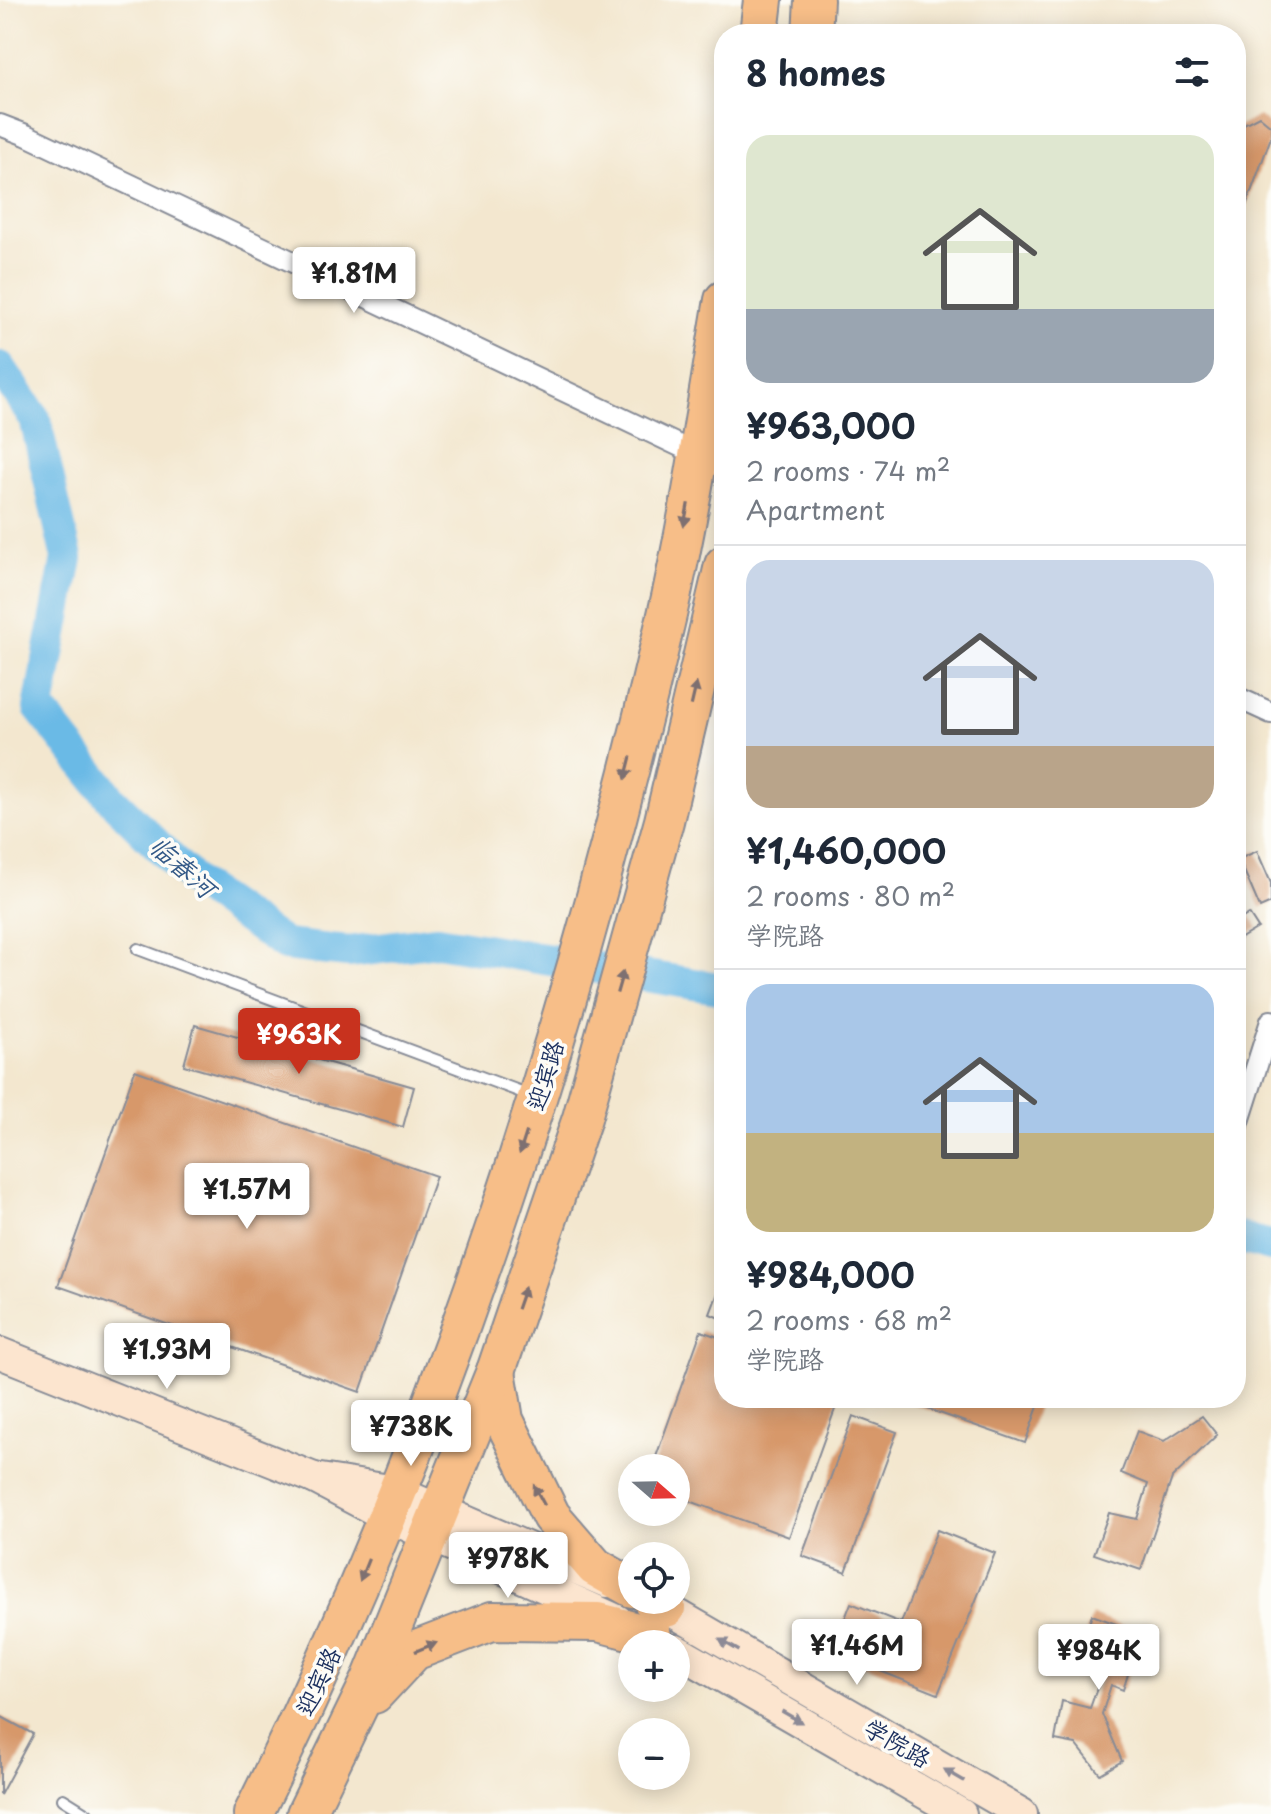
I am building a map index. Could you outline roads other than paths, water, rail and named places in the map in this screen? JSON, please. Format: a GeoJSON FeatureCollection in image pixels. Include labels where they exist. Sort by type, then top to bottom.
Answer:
{"type":"FeatureCollection","features":[{"type":"Feature","properties":{"kind":"highway"},"geometry":{"type":"LineString","coordinates":[[760,24],[763,0]]}},
{"type":"Feature","properties":{"kind":"highway","name":"迎宾路"},"geometry":{"type":"LineString","coordinates":[[253,1814],[328,1659],[427,1417],[504,1205],[597,893],[668,612],[711,460],[714,423]]}},
{"type":"Feature","properties":{"kind":"highway","name":"迎宾路"},"geometry":{"type":"LineString","coordinates":[[306,1814],[371,1680],[496,1371],[582,1118],[642,906],[714,607]]}},
{"type":"Feature","properties":{"kind":"highway"},"geometry":{"type":"LineString","coordinates":[[496,1371],[504,1420],[551,1516],[595,1567],[653,1615]]}},
{"type":"Feature","properties":{"kind":"highway"},"geometry":{"type":"LineString","coordinates":[[352,1720],[414,1651],[492,1621],[598,1622],[653,1615]]}},
{"type":"Feature","properties":{"kind":"main road","name":"学院路"},"geometry":{"type":"LineString","coordinates":[[0,1353],[314,1478],[391,1504],[653,1615],[961,1814]]}},
{"type":"Feature","properties":{"kind":"main road","name":"学院路"},"geometry":{"type":"LineString","coordinates":[[435,1522],[653,1615],[1022,1814]]}},
{"type":"Feature","properties":{"kind":"street"},"geometry":{"type":"LineString","coordinates":[[0,125],[711,460]]}},
{"type":"Feature","properties":{"kind":"street"},"geometry":{"type":"LineString","coordinates":[[1246,702],[1271,713]]}},
{"type":"Feature","properties":{"kind":"street"},"geometry":{"type":"LineString","coordinates":[[1246,1100],[1271,1021]]}},
{"type":"Feature","properties":{"kind":"lane"},"geometry":{"type":"LineString","coordinates":[[138,949],[537,1098]]}},
{"type":"Feature","properties":{"kind":"lane"},"geometry":{"type":"LineString","coordinates":[[63,1799],[87,1814]]}},
{"type":"Feature","properties":{"kind":"waterway","name":"临春河"},"geometry":{"type":"LineString","coordinates":[[0,367],[35,419],[67,558],[39,708],[113,801],[197,884],[285,945],[348,952],[437,941],[714,987]]}},
{"type":"Feature","properties":{"kind":"waterway","name":"临春河"},"geometry":{"type":"LineString","coordinates":[[1246,1240],[1271,1246]]}}]}
